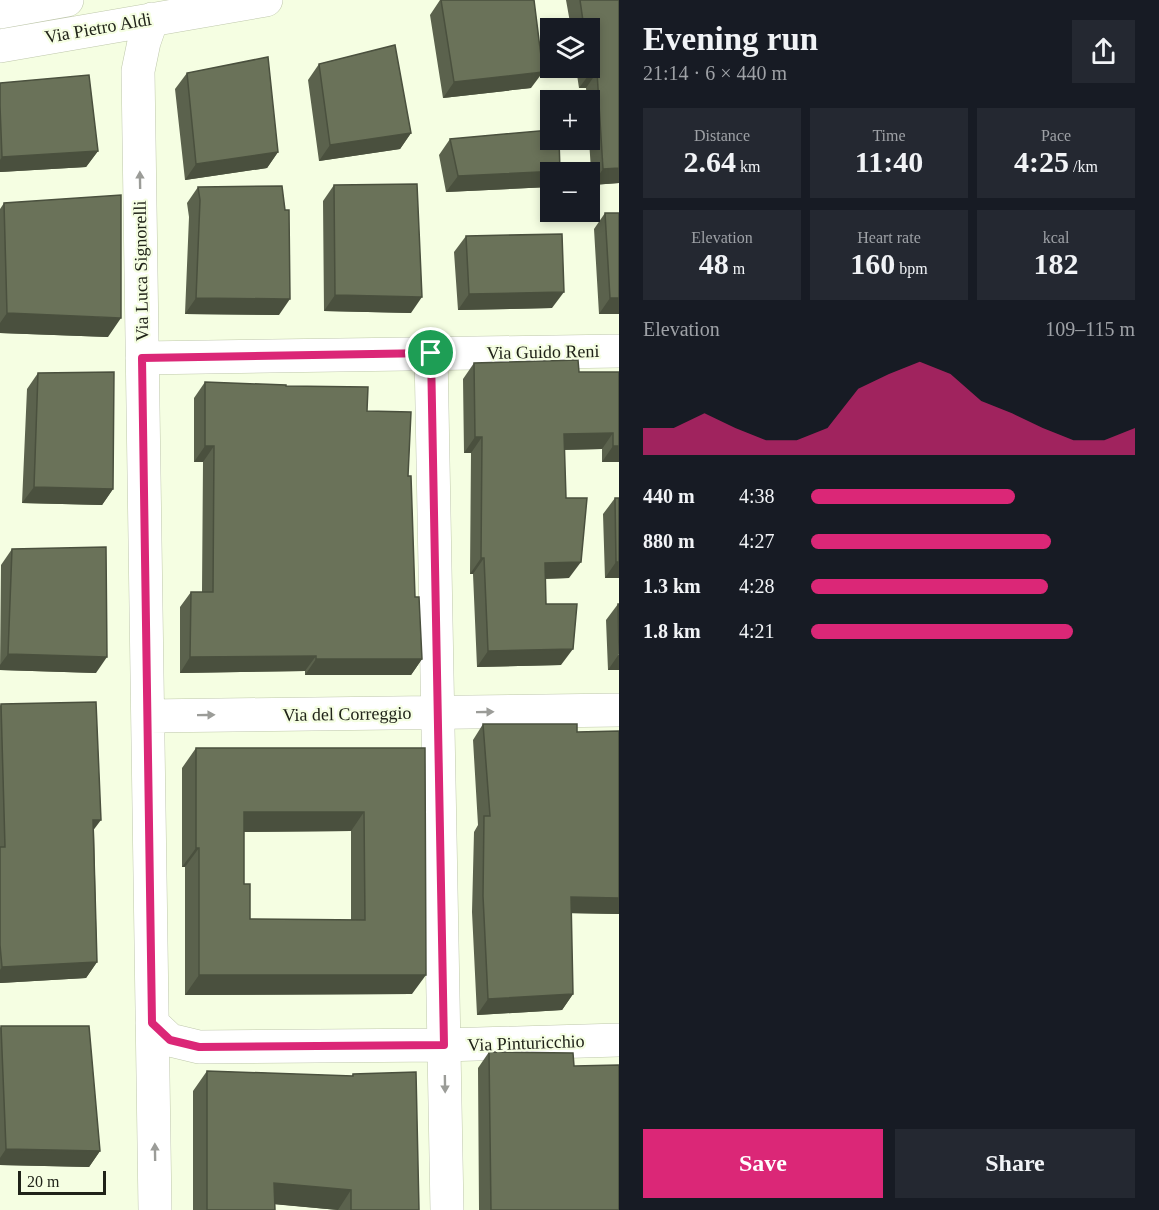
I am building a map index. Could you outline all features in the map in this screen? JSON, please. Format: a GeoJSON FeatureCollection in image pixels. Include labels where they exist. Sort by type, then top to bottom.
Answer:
{"type":"FeatureCollection","features":[{"type":"Feature","properties":{"kind":"street","name":"Via Pietro Aldi"},"geometry":{"type":"LineString","coordinates":[[0,12],[67,0]]}},
{"type":"Feature","properties":{"kind":"street","name":"Via Pietro Aldi"},"geometry":{"type":"LineString","coordinates":[[0,46],[266,0]]}},
{"type":"Feature","properties":{"kind":"street","name":"Via Luca Signorelli"},"geometry":{"type":"LineString","coordinates":[[152,19],[138,71],[155,1210]]}},
{"type":"Feature","properties":{"kind":"street","name":"Via Guido Reni"},"geometry":{"type":"LineString","coordinates":[[142,358],[619,351]]}},
{"type":"Feature","properties":{"kind":"street"},"geometry":{"type":"LineString","coordinates":[[431,353],[447,1210]]}},
{"type":"Feature","properties":{"kind":"street","name":"Via del Correggio"},"geometry":{"type":"LineString","coordinates":[[148,716],[619,710]]}},
{"type":"Feature","properties":{"kind":"street","name":"Via Pinturicchio"},"geometry":{"type":"LineString","coordinates":[[152,1023],[170,1040],[199,1047],[444,1045],[619,1040]]}},
{"type":"Feature","properties":{"kind":"building"},"geometry":{"type":"Polygon","coordinates":[[[441,0],[534,0],[540,48],[540,72],[454,82],[441,0]]]}},
{"type":"Feature","properties":{"kind":"building"},"geometry":{"type":"Polygon","coordinates":[[[580,0],[619,0],[619,168],[603,169],[600,90],[598,90],[597,78],[600,78],[600,18],[583,18],[580,0]]]}},
{"type":"Feature","properties":{"kind":"building"},"geometry":{"type":"Polygon","coordinates":[[[395,45],[411,133],[330,145],[319,64],[395,45]]]}},
{"type":"Feature","properties":{"kind":"building"},"geometry":{"type":"Polygon","coordinates":[[[268,57],[278,152],[196,164],[187,73],[268,57]]]}},
{"type":"Feature","properties":{"kind":"building"},"geometry":{"type":"Polygon","coordinates":[[[89,75],[98,151],[2,157],[0,83],[89,75]]]}},
{"type":"Feature","properties":{"kind":"building"},"geometry":{"type":"Polygon","coordinates":[[[540,131],[540,150],[559,150],[560,162],[540,162],[540,172],[458,176],[450,139],[540,131]]]}},
{"type":"Feature","properties":{"kind":"building"},"geometry":{"type":"Polygon","coordinates":[[[417,184],[422,297],[335,295],[334,185],[417,184]]]}},
{"type":"Feature","properties":{"kind":"building"},"geometry":{"type":"Polygon","coordinates":[[[282,186],[285,210],[289,210],[290,299],[196,298],[200,200],[198,187],[282,186]]]}},
{"type":"Feature","properties":{"kind":"building"},"geometry":{"type":"Polygon","coordinates":[[[121,195],[121,318],[7,313],[4,203],[121,195]]]}},
{"type":"Feature","properties":{"kind":"building"},"geometry":{"type":"Polygon","coordinates":[[[605,213],[619,213],[619,298],[610,298],[605,213]]]}},
{"type":"Feature","properties":{"kind":"building"},"geometry":{"type":"Polygon","coordinates":[[[562,234],[564,292],[469,294],[466,236],[562,234]]]}},
{"type":"Feature","properties":{"kind":"building"},"geometry":{"type":"Polygon","coordinates":[[[578,360],[579,372],[619,372],[619,446],[613,446],[613,433],[564,434],[566,498],[587,498],[581,562],[545,563],[546,604],[577,604],[573,649],[488,651],[484,558],[481,558],[482,437],[475,437],[474,363],[578,360]]]}},
{"type":"Feature","properties":{"kind":"building"},"geometry":{"type":"Polygon","coordinates":[[[114,372],[113,489],[34,487],[38,373],[114,372]]]}},
{"type":"Feature","properties":{"kind":"building"},"geometry":{"type":"Polygon","coordinates":[[[205,382],[368,387],[367,411],[411,412],[408,476],[411,476],[415,597],[419,597],[422,659],[316,659],[316,656],[190,657],[191,592],[213,592],[214,446],[205,446],[205,382]]]}},
{"type":"Feature","properties":{"kind":"building"},"geometry":{"type":"Polygon","coordinates":[[[615,498],[619,498],[619,562],[616,562],[615,498]]]}},
{"type":"Feature","properties":{"kind":"building"},"geometry":{"type":"Polygon","coordinates":[[[106,547],[107,657],[8,654],[12,549],[106,547]]]}},
{"type":"Feature","properties":{"kind":"building"},"geometry":{"type":"Polygon","coordinates":[[[618,604],[619,604],[619,654],[618,604]]]}},
{"type":"Feature","properties":{"kind":"building"},"geometry":{"type":"Polygon","coordinates":[[[96,702],[101,820],[93,820],[97,962],[2,967],[0,847],[5,847],[1,704],[96,702]]]}},
{"type":"Feature","properties":{"kind":"building"},"geometry":{"type":"Polygon","coordinates":[[[483,724],[577,724],[577,732],[619,731],[619,898],[571,897],[573,994],[488,999],[483,896],[484,816],[490,816],[483,724]]]}},
{"type":"Feature","properties":{"kind":"building"},"geometry":{"type":"Polygon","coordinates":[[[196,748],[425,748],[426,975],[199,975],[199,848],[196,848],[196,748]],[[244,812],[244,884],[250,884],[250,919],[365,920],[364,812],[244,812]]]}},
{"type":"Feature","properties":{"kind":"building"},"geometry":{"type":"Polygon","coordinates":[[[1,1026],[89,1026],[100,1151],[6,1149],[1,1026]]]}},
{"type":"Feature","properties":{"kind":"building"},"geometry":{"type":"Polygon","coordinates":[[[489,1052],[573,1053],[574,1066],[619,1065],[619,1210],[491,1210],[489,1052]]]}},
{"type":"Feature","properties":{"kind":"building"},"geometry":{"type":"Polygon","coordinates":[[[207,1071],[353,1076],[353,1074],[416,1072],[419,1210],[351,1210],[351,1190],[274,1183],[275,1210],[207,1210],[207,1071]]]}},
{"type":"Feature","properties":{"kind":"route"},"geometry":{"type":"LineString","coordinates":[[431,353],[444,1045],[199,1047],[170,1040],[152,1023],[142,358],[431,353]]}}]}
